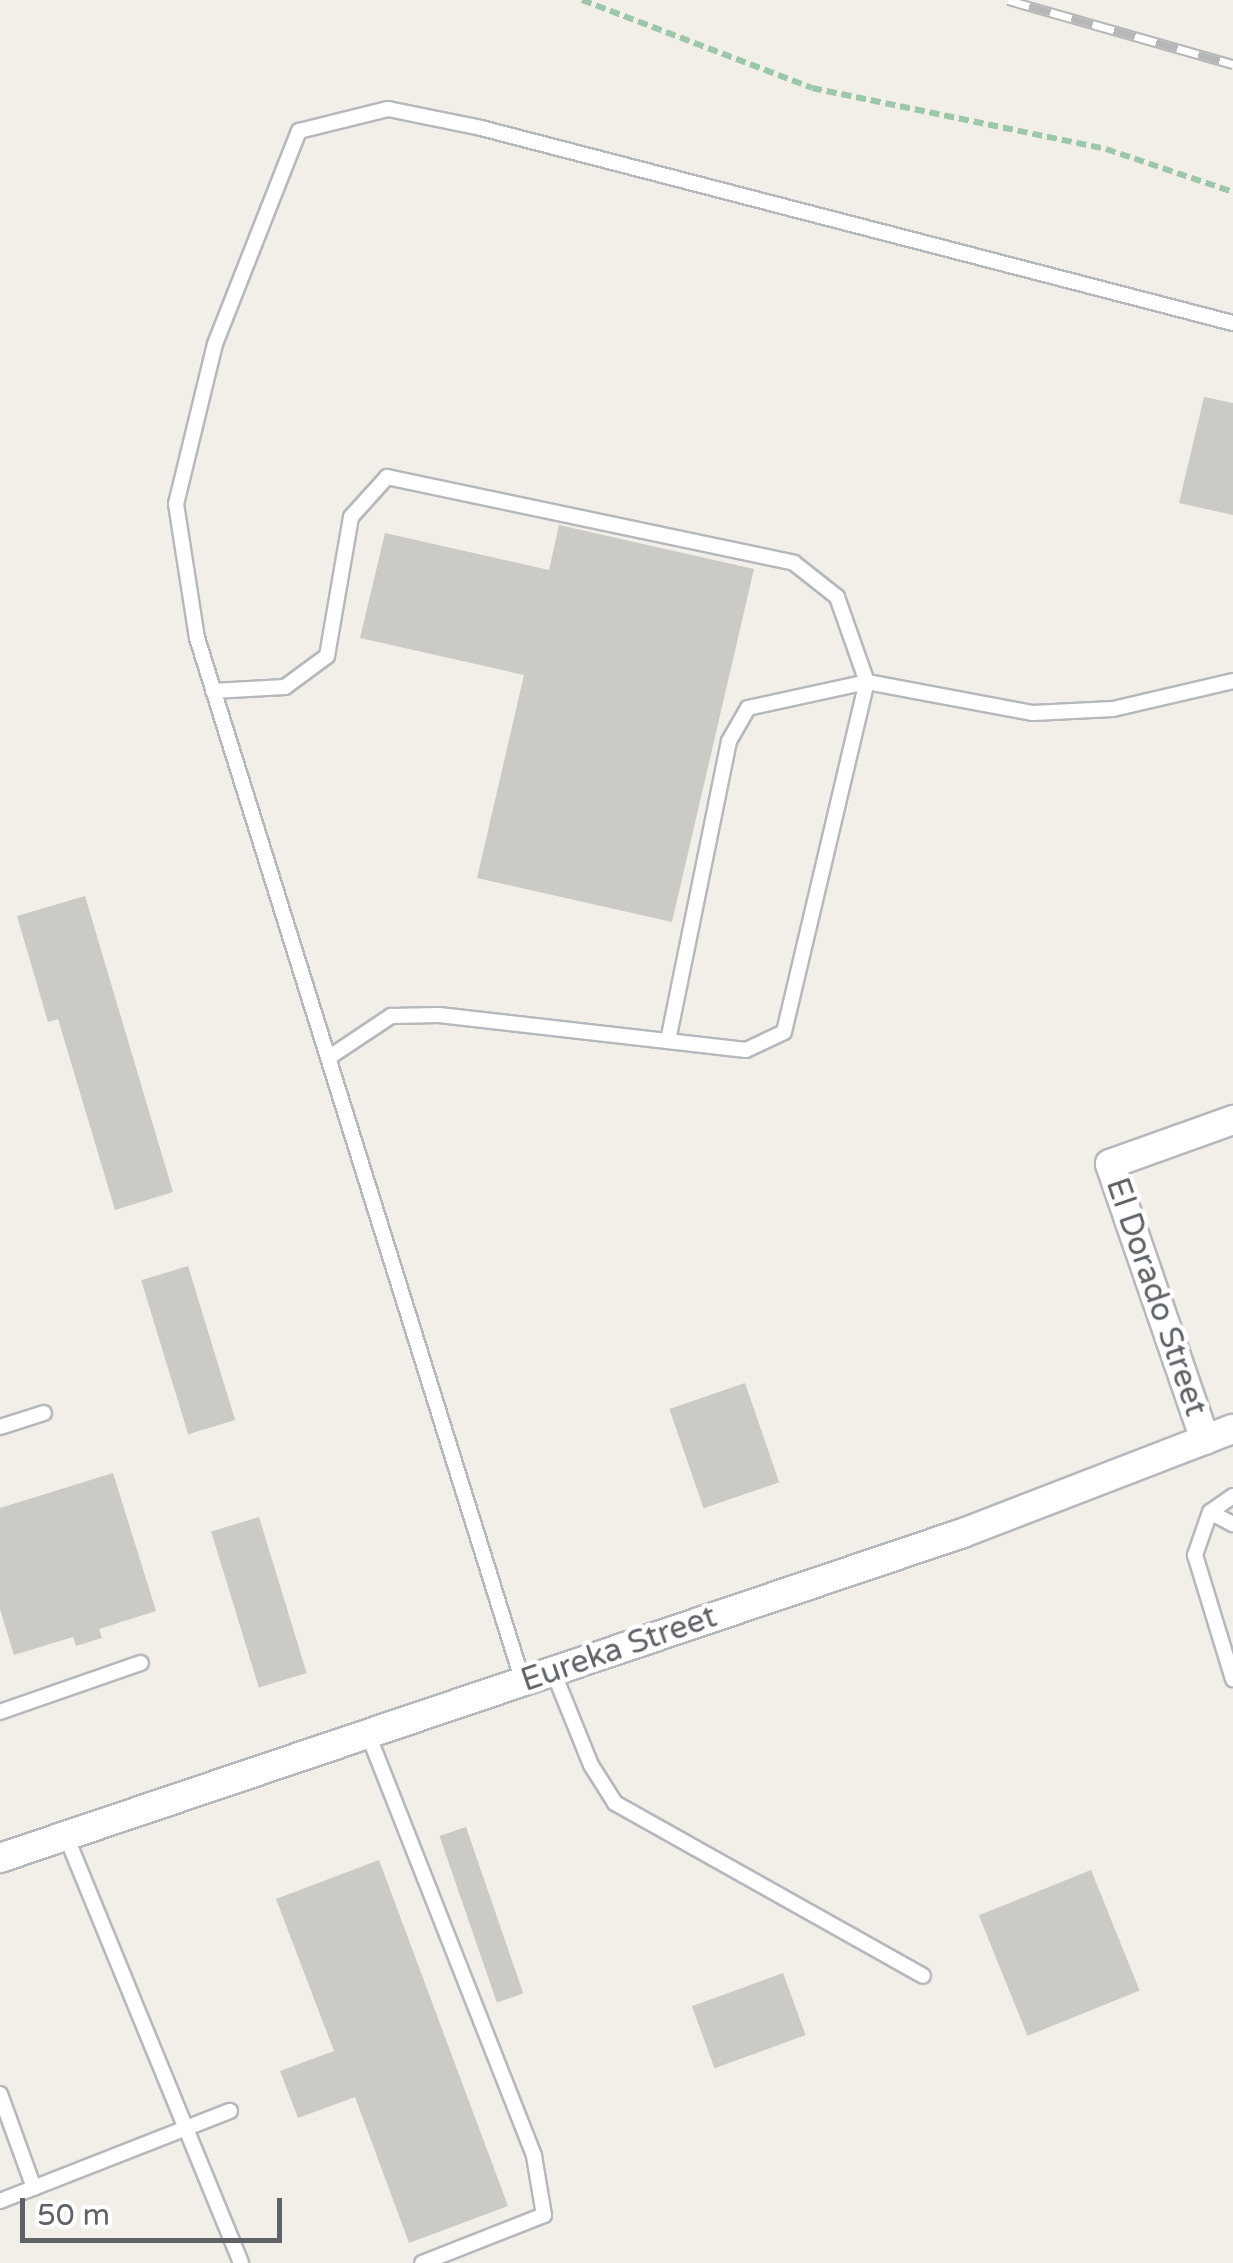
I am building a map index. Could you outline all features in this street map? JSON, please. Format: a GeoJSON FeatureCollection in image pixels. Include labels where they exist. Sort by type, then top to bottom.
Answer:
{"type":"FeatureCollection","features":[{"type":"Feature","properties":{"kind":"street","name":"El Dorado Street"},"geometry":{"type":"LineString","coordinates":[[1205,1440],[1110,1164],[1233,1120]]}},
{"type":"Feature","properties":{"kind":"street","name":"Eureka Street"},"geometry":{"type":"LineString","coordinates":[[0,1858],[963,1533],[1233,1428]]}},
{"type":"Feature","properties":{"kind":"lane"},"geometry":{"type":"LineString","coordinates":[[523,1682],[197,638],[176,504],[214,344],[298,131],[388,110],[481,128],[1233,323]]}},
{"type":"Feature","properties":{"kind":"lane"},"geometry":{"type":"LineString","coordinates":[[214,691],[284,687],[327,656],[351,518],[387,478],[794,563],[838,597],[867,682],[784,1032],[746,1050],[439,1015],[391,1016],[328,1058]]}},
{"type":"Feature","properties":{"kind":"lane"},"geometry":{"type":"LineString","coordinates":[[668,1041],[728,741],[748,708],[867,682],[1033,713],[1113,708],[1233,681]]}},
{"type":"Feature","properties":{"kind":"lane"},"geometry":{"type":"LineString","coordinates":[[0,1427],[44,1414]]}},
{"type":"Feature","properties":{"kind":"lane"},"geometry":{"type":"LineString","coordinates":[[1233,1496],[1210,1512],[1194,1555],[1233,1680]]}},
{"type":"Feature","properties":{"kind":"lane"},"geometry":{"type":"LineString","coordinates":[[1210,1512],[1233,1524]]}},
{"type":"Feature","properties":{"kind":"lane"},"geometry":{"type":"LineString","coordinates":[[0,1712],[141,1664]]}},
{"type":"Feature","properties":{"kind":"lane"},"geometry":{"type":"LineString","coordinates":[[553,1671],[591,1765],[615,1804],[923,1976]]}},
{"type":"Feature","properties":{"kind":"lane"},"geometry":{"type":"LineString","coordinates":[[368,1734],[534,2156],[544,2215],[422,2263]]}},
{"type":"Feature","properties":{"kind":"lane"},"geometry":{"type":"LineString","coordinates":[[66,1836],[241,2263]]}},
{"type":"Feature","properties":{"kind":"lane"},"geometry":{"type":"LineString","coordinates":[[0,2094],[34,2188]]}},
{"type":"Feature","properties":{"kind":"lane"},"geometry":{"type":"LineString","coordinates":[[0,2201],[230,2111]]}},
{"type":"Feature","properties":{"kind":"path"},"geometry":{"type":"LineString","coordinates":[[582,0],[812,88],[1106,148],[1233,192]]}},
{"type":"Feature","properties":{"kind":"building"},"geometry":{"type":"Polygon","coordinates":[[[1204,397],[1233,403],[1233,515],[1179,503],[1204,397]]]}},
{"type":"Feature","properties":{"kind":"building"},"geometry":{"type":"Polygon","coordinates":[[[559,525],[754,569],[672,922],[477,878],[524,675],[360,638],[385,533],[549,570],[559,525]]]}},
{"type":"Feature","properties":{"kind":"building"},"geometry":{"type":"Polygon","coordinates":[[[85,896],[173,1192],[115,1210],[58,1019],[48,1022],[17,916],[85,896]]]}},
{"type":"Feature","properties":{"kind":"building"},"geometry":{"type":"Polygon","coordinates":[[[188,1266],[235,1420],[188,1434],[141,1280],[188,1266]]]}},
{"type":"Feature","properties":{"kind":"building"},"geometry":{"type":"Polygon","coordinates":[[[745,1383],[779,1482],[704,1508],[669,1409],[745,1383]]]}},
{"type":"Feature","properties":{"kind":"building"},"geometry":{"type":"Polygon","coordinates":[[[113,1473],[156,1611],[99,1629],[102,1638],[76,1646],[73,1637],[14,1655],[0,1609],[0,1508],[113,1473]]]}},
{"type":"Feature","properties":{"kind":"building"},"geometry":{"type":"Polygon","coordinates":[[[259,1517],[307,1673],[259,1687],[211,1532],[259,1517]]]}},
{"type":"Feature","properties":{"kind":"building"},"geometry":{"type":"Polygon","coordinates":[[[466,1827],[523,1993],[497,2003],[440,1836],[466,1827]]]}},
{"type":"Feature","properties":{"kind":"building"},"geometry":{"type":"Polygon","coordinates":[[[379,1860],[508,2206],[409,2243],[355,2097],[298,2118],[280,2071],[334,2051],[276,1899],[379,1860]]]}},
{"type":"Feature","properties":{"kind":"building"},"geometry":{"type":"Polygon","coordinates":[[[1091,1870],[1140,1991],[1028,2036],[979,1915],[1091,1870]]]}},
{"type":"Feature","properties":{"kind":"building"},"geometry":{"type":"Polygon","coordinates":[[[783,1973],[806,2035],[714,2068],[692,2006],[783,1973]]]}},
{"type":"Feature","properties":{"kind":"railway"},"geometry":{"type":"LineString","coordinates":[[1008,0],[1233,64]]}}]}
